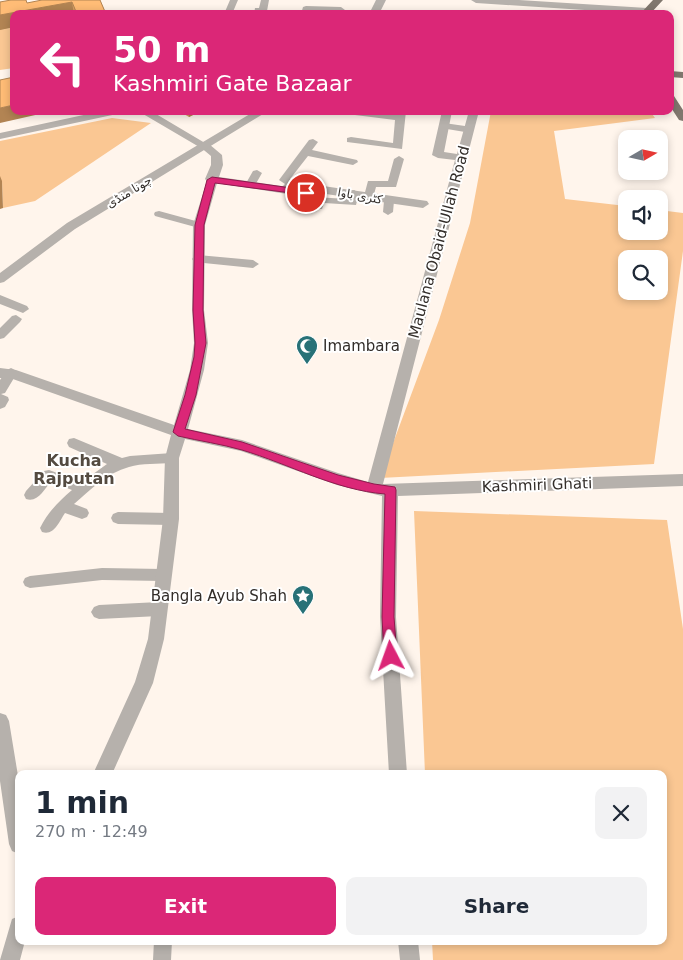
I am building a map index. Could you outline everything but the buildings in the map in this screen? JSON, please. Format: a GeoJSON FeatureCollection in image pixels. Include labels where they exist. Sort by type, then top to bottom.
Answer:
{"type":"FeatureCollection","features":[{"type":"Feature","properties":{"kind":"main road"},"geometry":{"type":"LineString","coordinates":[[648,10],[658,0]]}},
{"type":"Feature","properties":{"kind":"main road"},"geometry":{"type":"LineString","coordinates":[[674,104],[683,118]]}},
{"type":"Feature","properties":{"kind":"street"},"geometry":{"type":"LineString","coordinates":[[476,0],[620,10]]}},
{"type":"Feature","properties":{"kind":"street"},"geometry":{"type":"LineString","coordinates":[[523,10],[531,3]]}},
{"type":"Feature","properties":{"kind":"street","name":"چونا منڈی"},"geometry":{"type":"LineString","coordinates":[[0,279],[71,226],[256,115]]}},
{"type":"Feature","properties":{"kind":"street"},"geometry":{"type":"LineString","coordinates":[[446,115],[438,155],[457,157]]}},
{"type":"Feature","properties":{"kind":"street","name":"Maulana Obaid-Ullah Road"},"geometry":{"type":"LineString","coordinates":[[398,770],[382,489],[473,115]]}},
{"type":"Feature","properties":{"kind":"street"},"geometry":{"type":"LineString","coordinates":[[104,770],[144,683],[156,639],[171,519],[172,458],[197,370],[200,343],[199,225],[217,165],[216,155],[206,146]]}},
{"type":"Feature","properties":{"kind":"street","name":"کٹری باوا"},"geometry":{"type":"LineString","coordinates":[[212,180],[246,187],[306,193],[308,188],[354,193],[369,196],[388,207],[423,204]]}},
{"type":"Feature","properties":{"kind":"street","name":"Kashmiri Ghati"},"geometry":{"type":"LineString","coordinates":[[6,373],[178,432],[242,446],[337,479],[382,489],[683,480]]}},
{"type":"Feature","properties":{"kind":"street"},"geometry":{"type":"LineString","coordinates":[[0,721],[5,795],[15,830]]}},
{"type":"Feature","properties":{"kind":"street"},"geometry":{"type":"LineString","coordinates":[[10,960],[15,941]]}},
{"type":"Feature","properties":{"kind":"street"},"geometry":{"type":"LineString","coordinates":[[408,945],[410,960]]}},
{"type":"Feature","properties":{"kind":"lane"},"geometry":{"type":"LineString","coordinates":[[306,10],[341,10]]}},
{"type":"Feature","properties":{"kind":"lane"},"geometry":{"type":"LineString","coordinates":[[0,136],[98,115]]}},
{"type":"Feature","properties":{"kind":"lane"},"geometry":{"type":"LineString","coordinates":[[150,115],[206,146]]}},
{"type":"Feature","properties":{"kind":"lane"},"geometry":{"type":"LineString","coordinates":[[351,140],[398,147],[401,115]]}},
{"type":"Feature","properties":{"kind":"lane"},"geometry":{"type":"LineString","coordinates":[[444,126],[465,129]]}},
{"type":"Feature","properties":{"kind":"lane"},"geometry":{"type":"LineString","coordinates":[[284,190],[292,183],[284,180],[313,142]]}},
{"type":"Feature","properties":{"kind":"lane"},"geometry":{"type":"LineString","coordinates":[[306,152],[353,162]]}},
{"type":"Feature","properties":{"kind":"lane"},"geometry":{"type":"LineString","coordinates":[[369,196],[372,183],[392,185],[399,159]]}},
{"type":"Feature","properties":{"kind":"lane"},"geometry":{"type":"LineString","coordinates":[[246,187],[257,174]]}},
{"type":"Feature","properties":{"kind":"lane"},"geometry":{"type":"LineString","coordinates":[[318,207],[319,199],[352,202],[354,193]]}},
{"type":"Feature","properties":{"kind":"lane"},"geometry":{"type":"LineString","coordinates":[[159,214],[199,225]]}},
{"type":"Feature","properties":{"kind":"lane"},"geometry":{"type":"LineString","coordinates":[[198,259],[253,264]]}},
{"type":"Feature","properties":{"kind":"lane"},"geometry":{"type":"LineString","coordinates":[[0,299],[19,314],[0,335]]}},
{"type":"Feature","properties":{"kind":"lane"},"geometry":{"type":"LineString","coordinates":[[0,390],[6,373]]}},
{"type":"Feature","properties":{"kind":"lane"},"geometry":{"type":"LineString","coordinates":[[0,399],[4,400],[0,404]]}},
{"type":"Feature","properties":{"kind":"lane"},"geometry":{"type":"LineString","coordinates":[[74,443],[121,464]]}},
{"type":"Feature","properties":{"kind":"lane"},"geometry":{"type":"LineString","coordinates":[[47,528],[62,506],[98,476],[130,461],[172,458]]}},
{"type":"Feature","properties":{"kind":"lane"},"geometry":{"type":"LineString","coordinates":[[31,495],[49,475],[83,488]]}},
{"type":"Feature","properties":{"kind":"lane"},"geometry":{"type":"LineString","coordinates":[[62,506],[82,513]]}},
{"type":"Feature","properties":{"kind":"lane"},"geometry":{"type":"LineString","coordinates":[[118,518],[171,519]]}},
{"type":"Feature","properties":{"kind":"lane"},"geometry":{"type":"LineString","coordinates":[[30,582],[102,574],[163,575]]}},
{"type":"Feature","properties":{"kind":"lane"},"geometry":{"type":"LineString","coordinates":[[99,612],[159,609]]}},
{"type":"Feature","properties":{"kind":"shaded area"},"geometry":{"type":"Polygon","coordinates":[[[10,28],[10,69],[0,70],[0,30],[10,28]]]}},
{"type":"Feature","properties":{"kind":"shaded area"},"geometry":{"type":"Polygon","coordinates":[[[490,115],[653,115],[655,118],[554,131],[565,199],[618,205],[618,240],[668,240],[668,211],[683,213],[683,251],[654,464],[380,478],[439,320],[470,223],[490,115]]]}},
{"type":"Feature","properties":{"kind":"shaded area"},"geometry":{"type":"Polygon","coordinates":[[[112,118],[151,123],[35,201],[3,208],[2,181],[0,181],[0,141],[112,118]]]}},
{"type":"Feature","properties":{"kind":"shaded area"},"geometry":{"type":"Polygon","coordinates":[[[414,511],[667,520],[683,629],[683,960],[433,960],[432,945],[667,945],[667,770],[425,770],[414,511]]]}},
{"type":"Feature","properties":{"kind":"place","name":"Imambara"},"geometry":{"type":"Point","coordinates":[307,365]}},
{"type":"Feature","properties":{"kind":"place","name":"Bangla Ayub Shah"},"geometry":{"type":"Point","coordinates":[303,615]}},
{"type":"Feature","properties":{"kind":"district","name":"Kucha Rajputan"},"geometry":{"type":"Point","coordinates":[74,469]}},
{"type":"Feature","properties":{"kind":"route"},"geometry":{"type":"LineString","coordinates":[[306,193],[212,180],[199,225],[199,357],[190,395],[178,432],[214,438],[337,479],[374,489],[390,490],[388,617],[391,656]]}}]}
